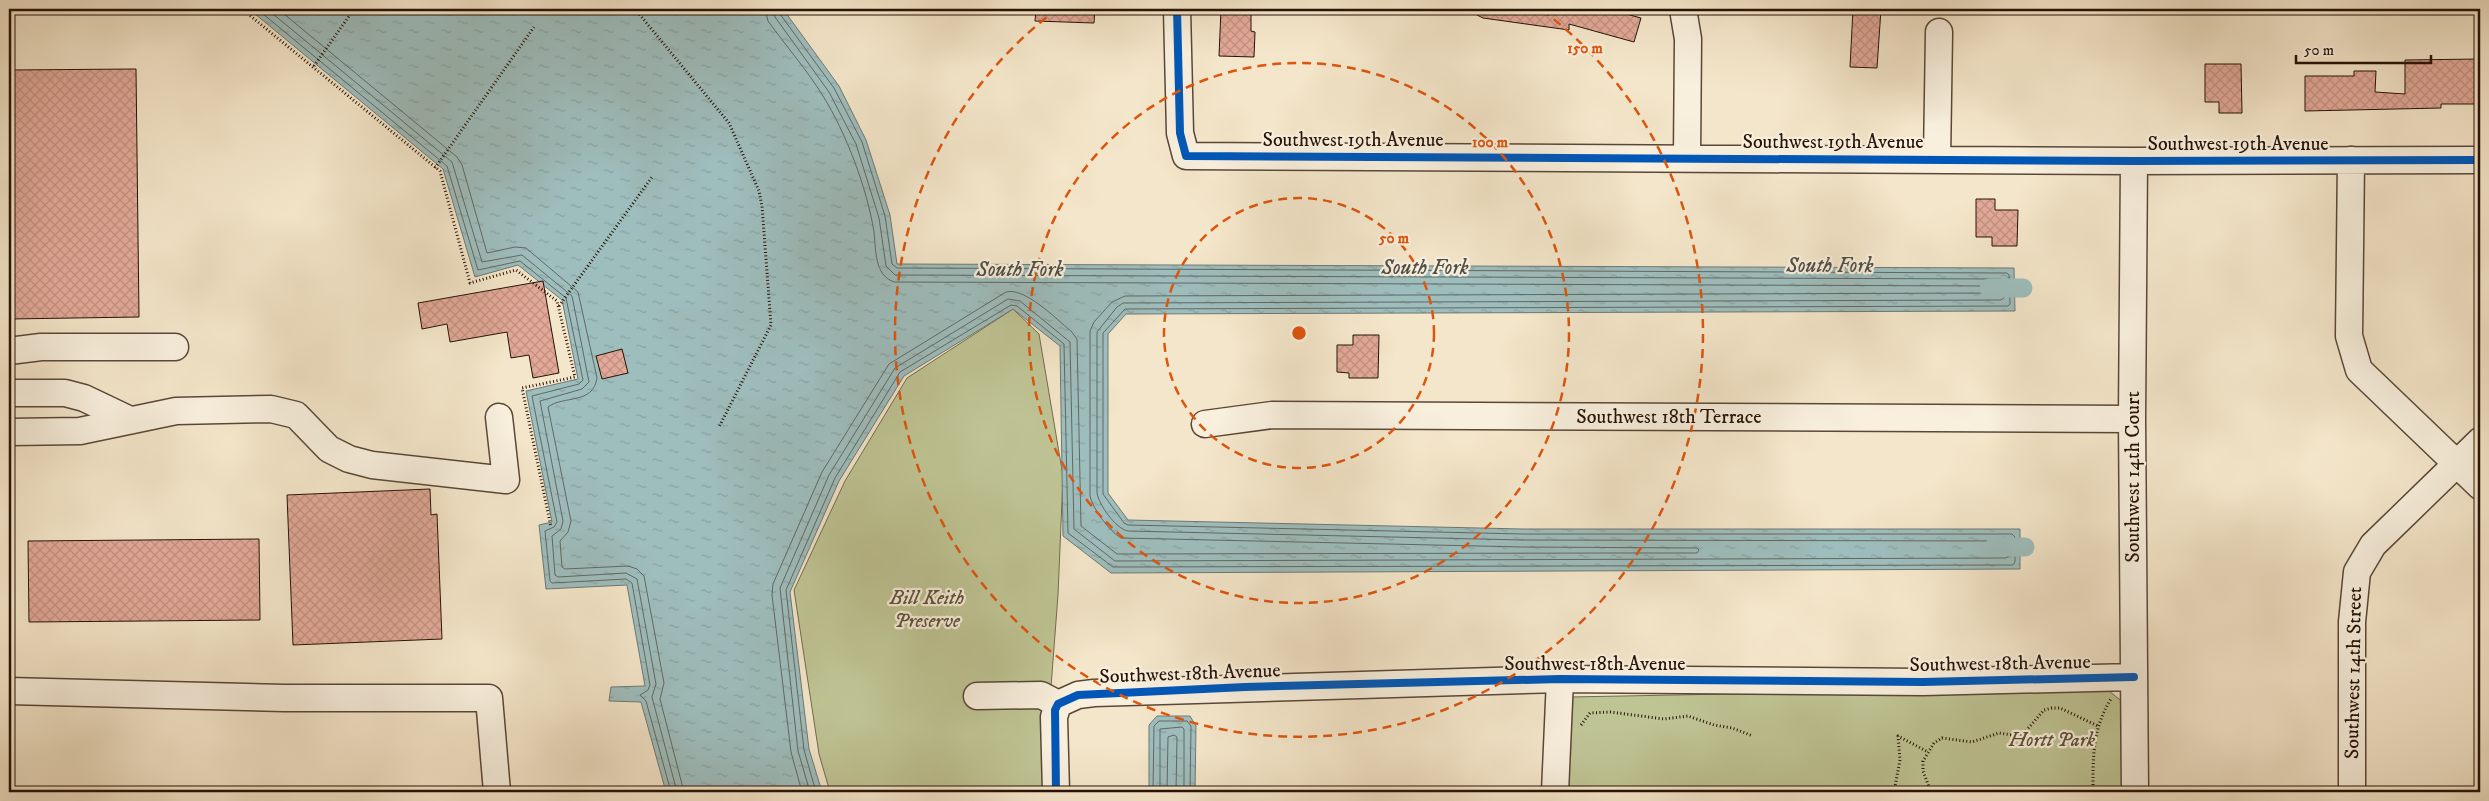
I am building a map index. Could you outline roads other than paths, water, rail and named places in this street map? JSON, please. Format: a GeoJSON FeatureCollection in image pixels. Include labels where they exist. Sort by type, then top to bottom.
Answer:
{"type":"FeatureCollection","features":[{"type":"Feature","properties":{"kind":"street","name":"Southwest 19th Avenue"},"geometry":{"type":"LineString","coordinates":[[1177,9],[1180,133],[1186,156],[1687,157],[2134,161],[2480,160]]}},
{"type":"Feature","properties":{"kind":"street"},"geometry":{"type":"LineString","coordinates":[[1683,9],[1688,39],[1687,157]]}},
{"type":"Feature","properties":{"kind":"street"},"geometry":{"type":"LineString","coordinates":[[1937,159],[1939,32]]}},
{"type":"Feature","properties":{"kind":"street"},"geometry":{"type":"LineString","coordinates":[[2351,160],[2349,336],[2360,370],[2480,486]]}},
{"type":"Feature","properties":{"kind":"street","name":"Southwest 14th Court"},"geometry":{"type":"LineString","coordinates":[[2134,161],[2132,419],[2135,792]]}},
{"type":"Feature","properties":{"kind":"street"},"geometry":{"type":"LineString","coordinates":[[9,351],[41,348],[175,347]]}},
{"type":"Feature","properties":{"kind":"street"},"geometry":{"type":"LineString","coordinates":[[9,393],[65,393],[84,398],[128,419]]}},
{"type":"Feature","properties":{"kind":"street"},"geometry":{"type":"LineString","coordinates":[[9,432],[80,431],[176,410],[271,409],[296,415],[329,449],[349,459],[372,465],[506,480],[499,417]]}},
{"type":"Feature","properties":{"kind":"street","name":"Southwest 18th Terrace"},"geometry":{"type":"LineString","coordinates":[[1206,424],[1272,415],[2132,419]]}},
{"type":"Feature","properties":{"kind":"street"},"geometry":{"type":"LineString","coordinates":[[2458,464],[2480,441]]}},
{"type":"Feature","properties":{"kind":"street","name":"Southwest 14th Street"},"geometry":{"type":"LineString","coordinates":[[2352,792],[2352,622],[2357,572],[2374,545],[2458,464]]}},
{"type":"Feature","properties":{"kind":"street","name":"Southwest 18th Avenue"},"geometry":{"type":"LineString","coordinates":[[1058,704],[1078,695],[1094,693],[1560,679],[1923,682],[2134,677]]}},
{"type":"Feature","properties":{"kind":"street"},"geometry":{"type":"LineString","coordinates":[[1554,792],[1560,679]]}},
{"type":"Feature","properties":{"kind":"street"},"geometry":{"type":"LineString","coordinates":[[9,691],[284,698],[489,698],[497,792]]}},
{"type":"Feature","properties":{"kind":"street"},"geometry":{"type":"LineString","coordinates":[[977,696],[1041,695],[1058,704],[1054,717],[1056,792]]}},
{"type":"Feature","properties":{"kind":"water"},"geometry":{"type":"Polygon","coordinates":[[[249,9],[783,9],[839,86],[866,140],[890,215],[897,264],[2014,268],[2015,311],[1126,314],[1108,334],[1108,493],[1128,520],[1523,529],[2020,529],[2020,569],[1111,573],[1063,536],[1060,346],[1013,309],[904,376],[839,481],[790,592],[809,749],[822,792],[666,792],[641,702],[609,701],[611,687],[645,686],[627,585],[546,589],[539,525],[552,522],[526,391],[578,379],[562,300],[518,265],[475,277],[443,169],[249,9]]]}},
{"type":"Feature","properties":{"kind":"water"},"geometry":{"type":"Polygon","coordinates":[[[1157,716],[1190,716],[1196,726],[1195,792],[1149,792],[1149,725],[1157,716]]]}},
{"type":"Feature","properties":{"kind":"waterway","name":"South Fork"},"geometry":{"type":"LineString","coordinates":[[1989,288],[2023,288]]}},
{"type":"Feature","properties":{"kind":"waterway"},"geometry":{"type":"LineString","coordinates":[[1994,547],[2025,547]]}},
{"type":"Feature","properties":{"kind":"park label","name":"Bill Keith Preserve"},"geometry":{"type":"Point","coordinates":[927,610]}},
{"type":"Feature","properties":{"kind":"park label","name":"Hortt Park"},"geometry":{"type":"Point","coordinates":[2052,740]}}]}
